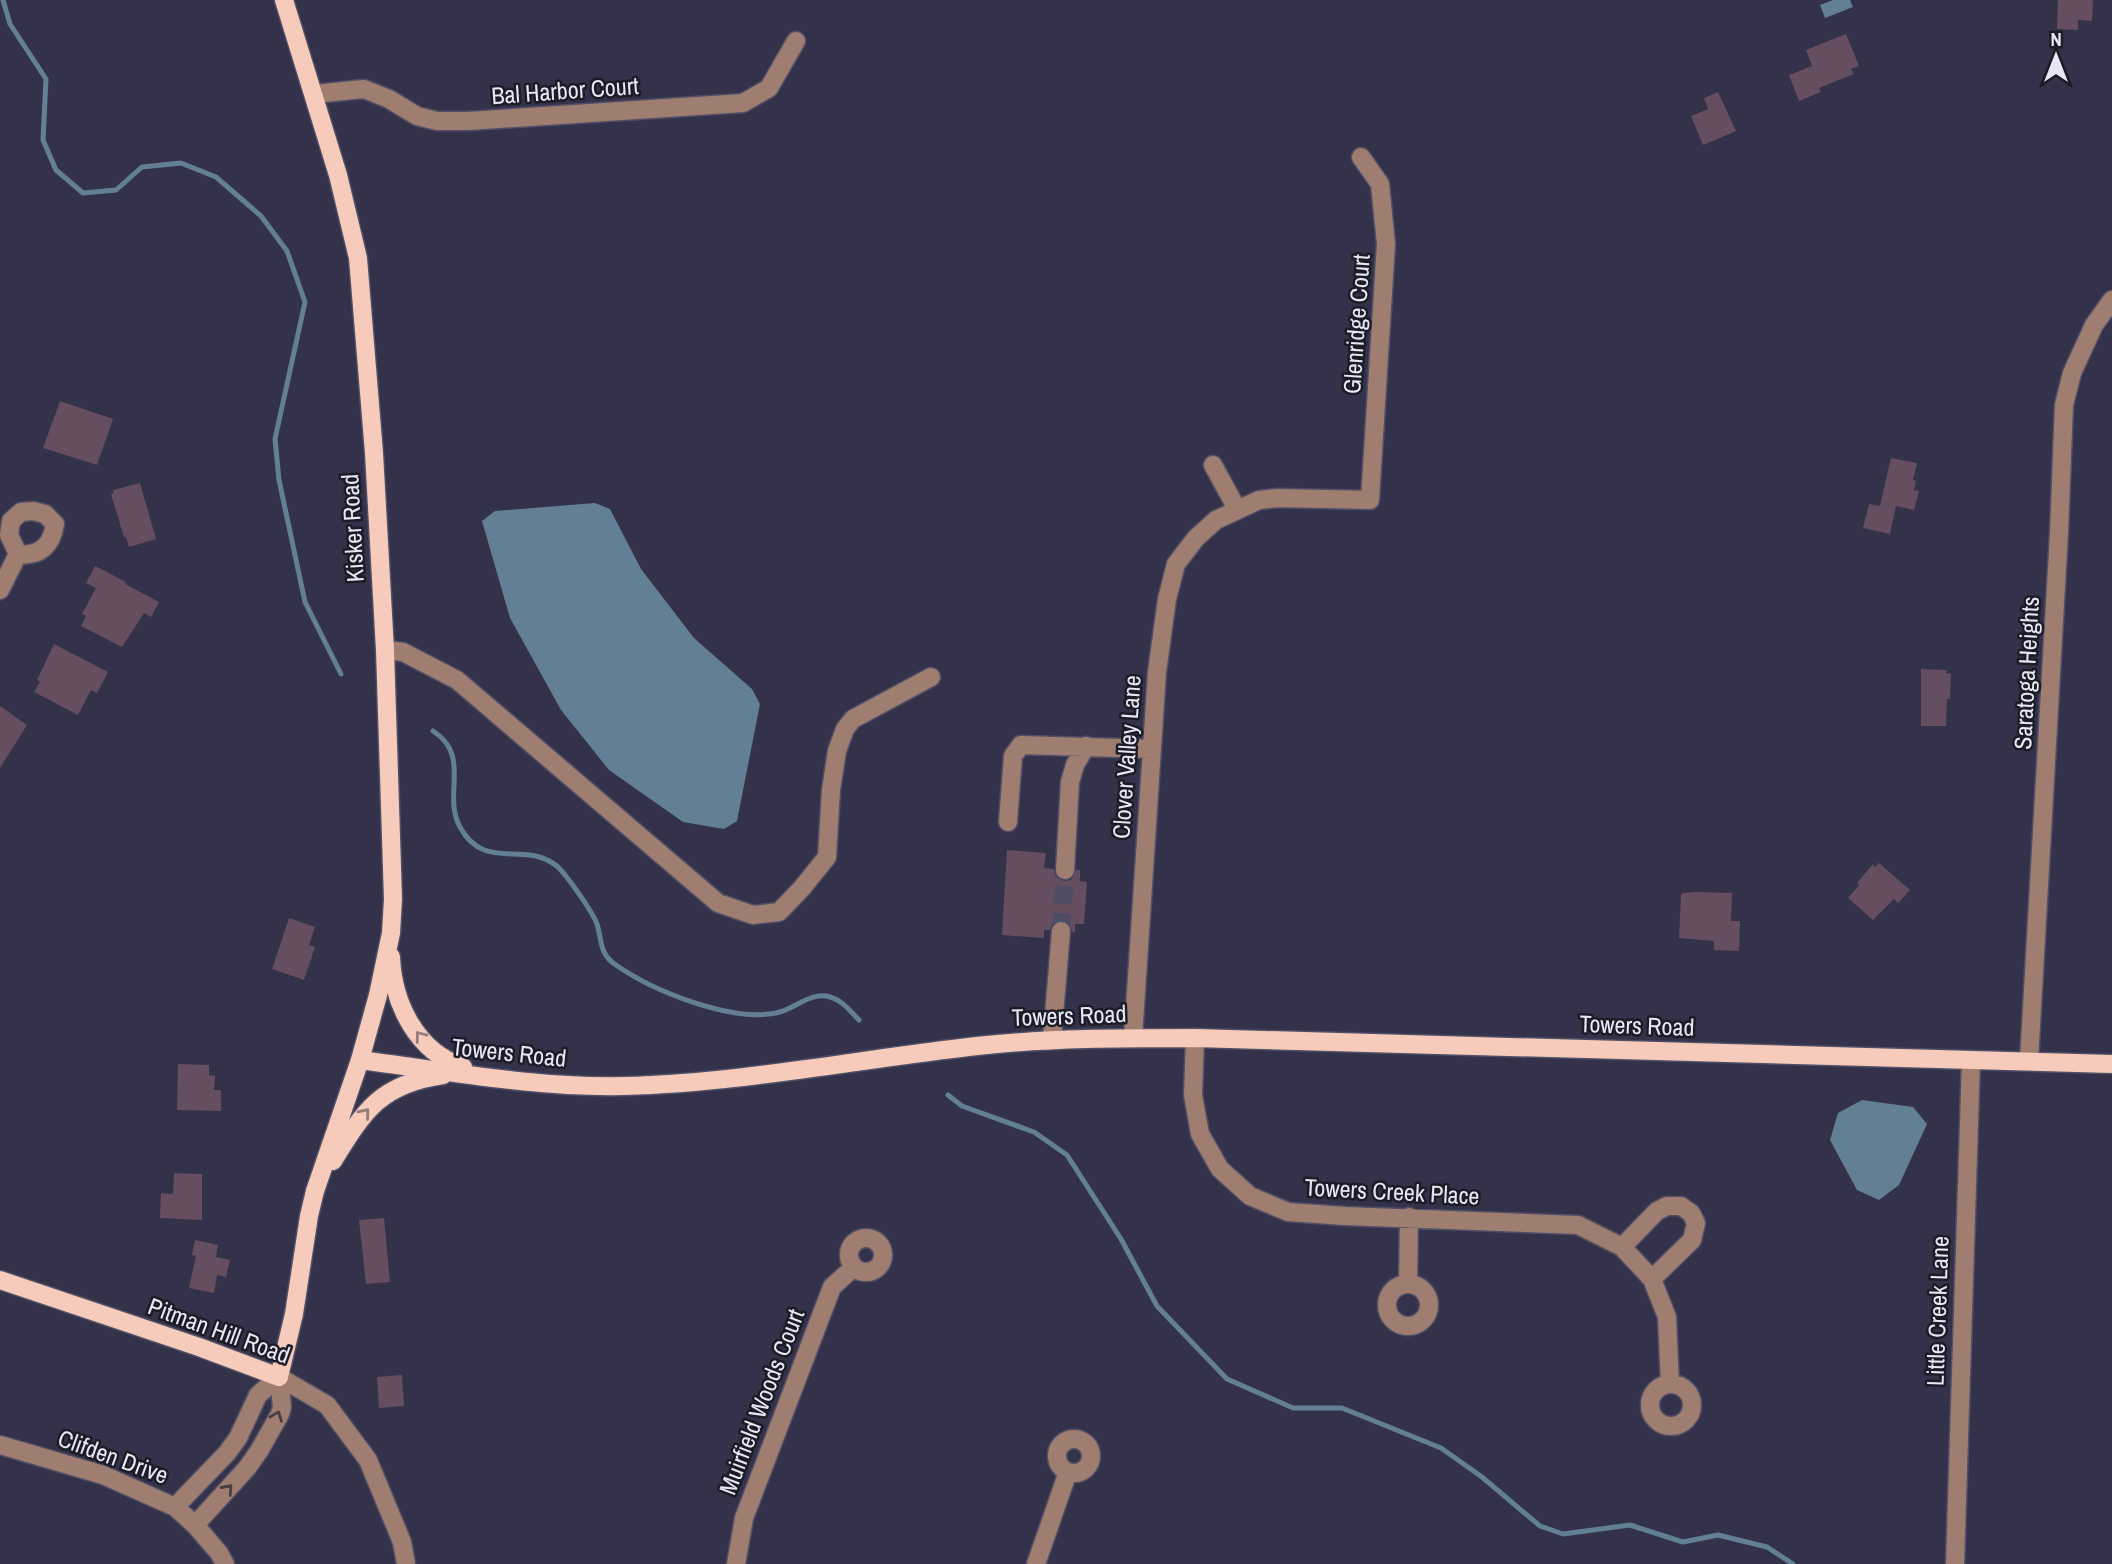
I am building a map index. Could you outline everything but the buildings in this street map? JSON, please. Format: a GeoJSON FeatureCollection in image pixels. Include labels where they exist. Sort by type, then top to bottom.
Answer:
{"type":"FeatureCollection","features":[{"type":"Feature","properties":{"kind":"main road","name":"Kisker Road"},"geometry":{"type":"LineString","coordinates":[[284,0],[338,175],[358,258],[374,453],[386,650],[393,899],[391,933],[360,1060]]}},
{"type":"Feature","properties":{"kind":"main road"},"geometry":{"type":"LineString","coordinates":[[391,933],[395,987],[408,1019],[422,1041],[444,1059],[500,1078]]}},
{"type":"Feature","properties":{"kind":"main road","name":"Towers Road"},"geometry":{"type":"LineString","coordinates":[[360,1060],[546,1084],[623,1086],[702,1081],[1052,1039],[1195,1038],[2112,1064]]}},
{"type":"Feature","properties":{"kind":"main road"},"geometry":{"type":"LineString","coordinates":[[279,1377],[294,1314],[315,1191],[360,1060]]}},
{"type":"Feature","properties":{"kind":"main road"},"geometry":{"type":"LineString","coordinates":[[315,1191],[360,1118],[385,1094],[431,1077],[460,1072]]}},
{"type":"Feature","properties":{"kind":"main road","name":"Pitman Hill Road"},"geometry":{"type":"LineString","coordinates":[[0,1279],[279,1377]]}},
{"type":"Feature","properties":{"kind":"street","name":"Bal Harbor Court"},"geometry":{"type":"LineString","coordinates":[[314,93],[364,89],[389,99],[417,116],[437,121],[743,103],[769,88],[796,41]]}},
{"type":"Feature","properties":{"kind":"street","name":"Glenridge Court"},"geometry":{"type":"LineString","coordinates":[[1361,157],[1380,184],[1386,244],[1370,500]]}},
{"type":"Feature","properties":{"kind":"street","name":"Saratoga Heights"},"geometry":{"type":"LineString","coordinates":[[2029,1061],[2059,547],[2064,405],[2072,373],[2095,325],[2112,300]]}},
{"type":"Feature","properties":{"kind":"street"},"geometry":{"type":"LineString","coordinates":[[1213,465],[1237,509]]}},
{"type":"Feature","properties":{"kind":"street","name":"Clover Valley Lane"},"geometry":{"type":"LineString","coordinates":[[1133,1038],[1157,672],[1167,598],[1176,564],[1196,538],[1216,520],[1259,500],[1370,500]]}},
{"type":"Feature","properties":{"kind":"street"},"geometry":{"type":"LineString","coordinates":[[0,590],[18,554]]}},
{"type":"Feature","properties":{"kind":"street"},"geometry":{"type":"LineString","coordinates":[[386,650],[403,652],[457,680],[718,904],[753,915],[779,912],[827,857],[831,790],[837,751],[845,729],[853,719],[931,677]]}},
{"type":"Feature","properties":{"kind":"street"},"geometry":{"type":"LineString","coordinates":[[1008,821],[1013,756],[1021,745],[1152,749]]}},
{"type":"Feature","properties":{"kind":"street"},"geometry":{"type":"LineString","coordinates":[[1065,870],[1070,782],[1075,765],[1086,746]]}},
{"type":"Feature","properties":{"kind":"street"},"geometry":{"type":"LineString","coordinates":[[1052,1039],[1061,931]]}},
{"type":"Feature","properties":{"kind":"street","name":"Towers Creek Place"},"geometry":{"type":"LineString","coordinates":[[1195,1038],[1193,1096],[1200,1134],[1220,1169],[1250,1196],[1288,1212],[1578,1224],[1622,1247],[1652,1279],[1667,1317],[1670,1384]]}},
{"type":"Feature","properties":{"kind":"street","name":"Little Creek Lane"},"geometry":{"type":"LineString","coordinates":[[1955,1564],[1971,1060]]}},
{"type":"Feature","properties":{"kind":"street"},"geometry":{"type":"LineString","coordinates":[[1622,1247],[1657,1211],[1667,1206],[1681,1206],[1691,1213],[1696,1223],[1692,1240],[1652,1279]]}},
{"type":"Feature","properties":{"kind":"street"},"geometry":{"type":"LineString","coordinates":[[1408,1284],[1409,1217]]}},
{"type":"Feature","properties":{"kind":"street","name":"Muirfield Woods Court"},"geometry":{"type":"LineString","coordinates":[[736,1564],[744,1518],[832,1287],[854,1267]]}},
{"type":"Feature","properties":{"kind":"street"},"geometry":{"type":"LineString","coordinates":[[175,1507],[228,1453],[258,1395],[279,1377]]}},
{"type":"Feature","properties":{"kind":"street"},"geometry":{"type":"LineString","coordinates":[[195,1525],[260,1451],[282,1407],[279,1377]]}},
{"type":"Feature","properties":{"kind":"street","name":"Pitman Hill Road"},"geometry":{"type":"LineString","coordinates":[[279,1377],[327,1405],[368,1460],[402,1542],[406,1564]]}},
{"type":"Feature","properties":{"kind":"street"},"geometry":{"type":"LineString","coordinates":[[238,1438],[260,1451]]}},
{"type":"Feature","properties":{"kind":"street","name":"Clifden Drive"},"geometry":{"type":"LineString","coordinates":[[0,1445],[103,1475],[175,1507],[195,1525],[225,1564]]}},
{"type":"Feature","properties":{"kind":"street"},"geometry":{"type":"LineString","coordinates":[[1036,1564],[1068,1472]]}},
{"type":"Feature","properties":{"kind":"water"},"geometry":{"type":"Polygon","coordinates":[[[1833,0],[1850,0],[1853,7],[1825,18],[1820,5],[1833,0]]]}},
{"type":"Feature","properties":{"kind":"water"},"geometry":{"type":"Polygon","coordinates":[[[595,503],[610,509],[641,569],[694,638],[752,689],[760,704],[737,821],[724,829],[683,822],[609,770],[561,710],[510,618],[482,521],[495,511],[595,503]]]}},
{"type":"Feature","properties":{"kind":"water"},"geometry":{"type":"Polygon","coordinates":[[[1862,1100],[1913,1107],[1927,1124],[1899,1185],[1879,1200],[1857,1190],[1830,1140],[1838,1113],[1862,1100]]]}},
{"type":"Feature","properties":{"kind":"waterway"},"geometry":{"type":"LineString","coordinates":[[3,0],[10,24],[46,79],[43,140],[56,170],[83,193],[116,190],[142,167],[181,163],[216,177],[261,216],[287,251],[305,302],[275,439],[279,480],[305,602],[341,674]]}},
{"type":"Feature","properties":{"kind":"waterway"},"geometry":{"type":"LineString","coordinates":[[433,731],[445,741],[451,752],[454,764],[455,814],[470,841],[481,849],[532,855],[558,867],[590,911],[597,924],[604,951],[616,965],[650,985],[715,1009],[757,1015],[776,1013],[823,996],[838,1001],[859,1020]]}},
{"type":"Feature","properties":{"kind":"waterway"},"geometry":{"type":"LineString","coordinates":[[948,1095],[962,1106],[1034,1132],[1067,1155],[1121,1239],[1157,1306],[1227,1379],[1293,1408],[1342,1408],[1441,1448],[1482,1477],[1540,1526],[1563,1534],[1630,1525],[1683,1542],[1718,1535],[1767,1547],[1793,1564]]}},
{"type":"Feature","properties":{"kind":"tunnel"},"geometry":{"type":"LineString","coordinates":[[1061,931],[1065,870]]}}]}
